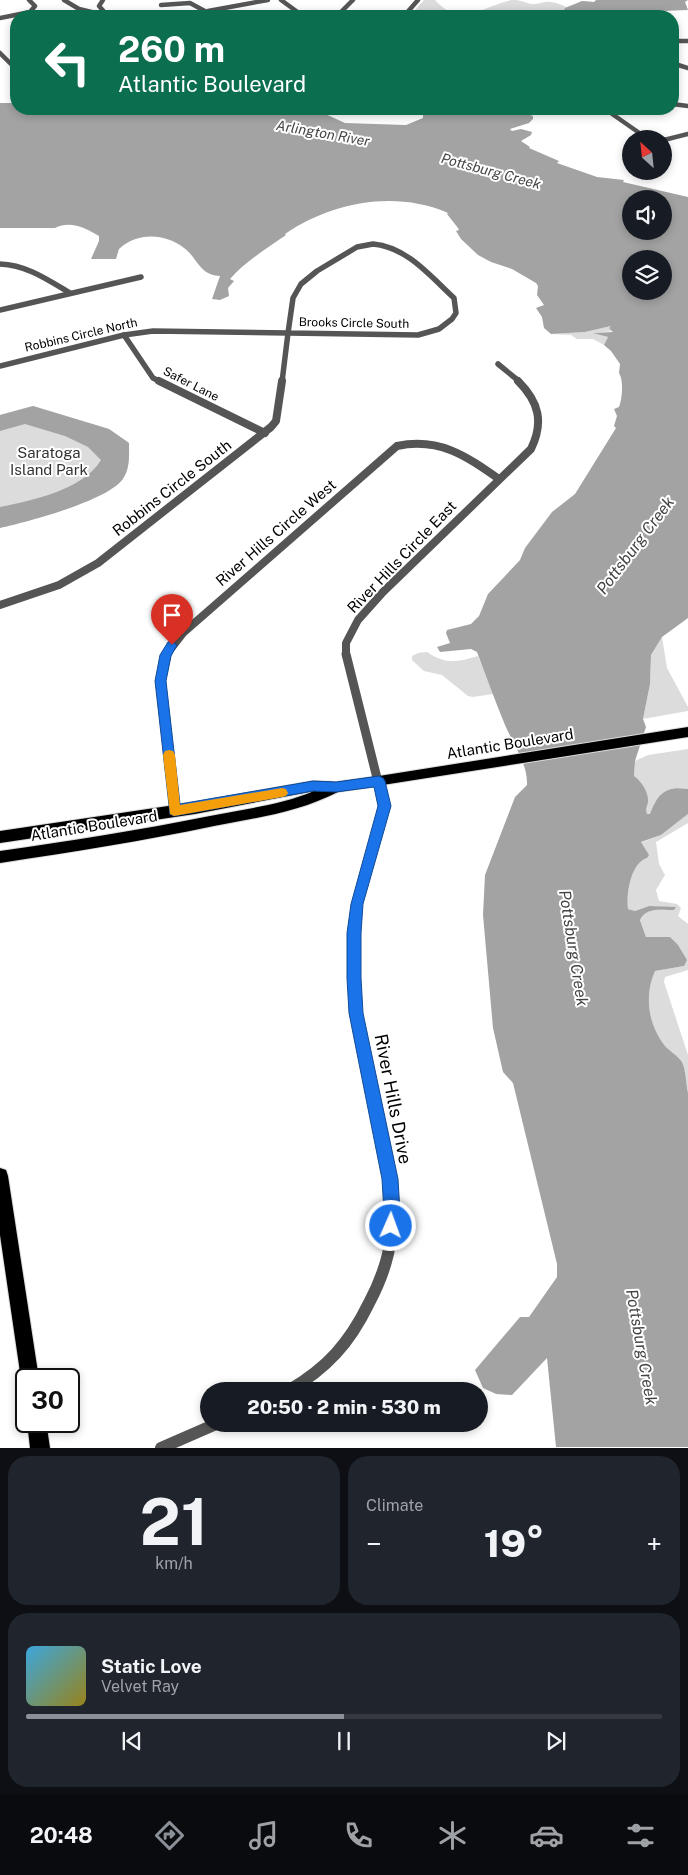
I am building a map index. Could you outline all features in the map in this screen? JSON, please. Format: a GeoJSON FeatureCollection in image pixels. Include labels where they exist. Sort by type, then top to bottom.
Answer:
{"type":"FeatureCollection","features":[{"type":"Feature","properties":{"kind":"main road","name":"Atlantic Boulevard"},"geometry":{"type":"LineString","coordinates":[[0,837],[313,786],[336,787],[379,781],[688,732]]}},
{"type":"Feature","properties":{"kind":"main road","name":"Atlantic Boulevard"},"geometry":{"type":"LineString","coordinates":[[1,857],[152,834],[253,813],[318,797],[336,787]]}},
{"type":"Feature","properties":{"kind":"main road"},"geometry":{"type":"LineString","coordinates":[[0,1176],[28,1368]]}},
{"type":"Feature","properties":{"kind":"main road"},"geometry":{"type":"LineString","coordinates":[[38,1433],[40,1448]]}},
{"type":"Feature","properties":{"kind":"street"},"geometry":{"type":"LineString","coordinates":[[29,0],[35,6],[32,10]]}},
{"type":"Feature","properties":{"kind":"street"},"geometry":{"type":"LineString","coordinates":[[64,0],[83,10]]}},
{"type":"Feature","properties":{"kind":"street"},"geometry":{"type":"LineString","coordinates":[[79,9],[90,9],[99,6],[103,0]]}},
{"type":"Feature","properties":{"kind":"street"},"geometry":{"type":"LineString","coordinates":[[213,10],[268,0]]}},
{"type":"Feature","properties":{"kind":"street"},"geometry":{"type":"LineString","coordinates":[[281,0],[295,10]]}},
{"type":"Feature","properties":{"kind":"street"},"geometry":{"type":"LineString","coordinates":[[343,10],[352,0]]}},
{"type":"Feature","properties":{"kind":"street"},"geometry":{"type":"LineString","coordinates":[[409,10],[418,0]]}},
{"type":"Feature","properties":{"kind":"street"},"geometry":{"type":"LineString","coordinates":[[161,5],[190,1],[198,3],[207,10]]}},
{"type":"Feature","properties":{"kind":"street"},"geometry":{"type":"LineString","coordinates":[[99,6],[103,10]]}},
{"type":"Feature","properties":{"kind":"street"},"geometry":{"type":"LineString","coordinates":[[0,53],[10,62]]}},
{"type":"Feature","properties":{"kind":"street"},"geometry":{"type":"LineString","coordinates":[[614,115],[635,130]]}},
{"type":"Feature","properties":{"kind":"street"},"geometry":{"type":"LineString","coordinates":[[672,138],[688,134]]}},
{"type":"Feature","properties":{"kind":"street","name":"Robbins Circle South"},"geometry":{"type":"LineString","coordinates":[[0,605],[59,585],[98,563],[264,433],[276,421],[293,298],[301,284],[317,271],[350,250],[364,245],[379,244],[398,249],[454,298],[456,312],[447,324]]}},
{"type":"Feature","properties":{"kind":"street"},"geometry":{"type":"LineString","coordinates":[[0,264],[14,264],[26,268],[70,293]]}},
{"type":"Feature","properties":{"kind":"street"},"geometry":{"type":"LineString","coordinates":[[0,310],[141,277]]}},
{"type":"Feature","properties":{"kind":"street","name":"Brooks Circle South"},"geometry":{"type":"LineString","coordinates":[[288,333],[407,335],[428,333],[447,324]]}},
{"type":"Feature","properties":{"kind":"street","name":"Robbins Circle North"},"geometry":{"type":"LineString","coordinates":[[0,366],[124,335],[175,330],[288,333]]}},
{"type":"Feature","properties":{"kind":"street","name":"Safer Lane"},"geometry":{"type":"LineString","coordinates":[[124,335],[153,378],[264,433]]}},
{"type":"Feature","properties":{"kind":"street","name":"River Hills Circle East"},"geometry":{"type":"LineString","coordinates":[[379,781],[346,657],[346,643],[358,620],[383,592],[531,449],[536,438],[539,414],[534,402],[518,380],[498,364]]}},
{"type":"Feature","properties":{"kind":"street","name":"River Hills Circle West"},"geometry":{"type":"LineString","coordinates":[[174,810],[161,681],[166,655],[183,633],[397,446],[421,442],[440,445],[466,456],[499,478]]}},
{"type":"Feature","properties":{"kind":"street","name":"River Hills Drive"},"geometry":{"type":"LineString","coordinates":[[303,1382],[339,1352],[360,1322],[377,1287],[388,1253],[392,1212],[390,1179],[356,1013],[354,978],[354,933],[357,904],[384,806],[379,781]]}},
{"type":"Feature","properties":{"kind":"street"},"geometry":{"type":"LineString","coordinates":[[161,1448],[200,1431]]}},
{"type":"Feature","properties":{"kind":"green space"},"geometry":{"type":"Polygon","coordinates":[[[424,0],[435,0],[447,10],[415,10],[424,0]]]}},
{"type":"Feature","properties":{"kind":"green space"},"geometry":{"type":"Polygon","coordinates":[[[512,0],[531,4],[552,2],[568,8],[582,1],[594,2],[574,10],[481,10],[512,0]]]}},
{"type":"Feature","properties":{"kind":"green space"},"geometry":{"type":"Polygon","coordinates":[[[611,326],[609,328],[614,331],[594,333],[608,337],[604,345],[593,339],[577,339],[571,335],[551,334],[585,332],[611,326]]]}},
{"type":"Feature","properties":{"kind":"green space","name":"Saratoga Island Park"},"geometry":{"type":"Polygon","coordinates":[[[33,406],[109,429],[129,443],[127,469],[124,477],[116,486],[86,502],[29,521],[0,528],[0,415],[33,406]]]}},
{"type":"Feature","properties":{"kind":"green space"},"geometry":{"type":"Polygon","coordinates":[[[662,637],[667,668],[688,707],[688,711],[643,719],[650,684],[651,655],[662,637]]]}},
{"type":"Feature","properties":{"kind":"green space"},"geometry":{"type":"Polygon","coordinates":[[[427,652],[446,661],[464,660],[478,656],[493,694],[468,696],[442,675],[424,671],[412,660],[412,656],[427,652]]]}},
{"type":"Feature","properties":{"kind":"green space"},"geometry":{"type":"Polygon","coordinates":[[[688,749],[688,789],[679,788],[655,802],[650,815],[646,814],[648,799],[634,776],[635,761],[648,755],[688,749]]]}},
{"type":"Feature","properties":{"kind":"green space"},"geometry":{"type":"Polygon","coordinates":[[[688,814],[688,823],[656,842],[659,864],[665,875],[656,890],[659,901],[677,904],[681,908],[678,916],[688,924],[688,970],[665,977],[664,982],[688,1055],[688,1093],[682,1062],[665,1046],[659,1037],[651,1019],[649,1000],[655,971],[684,966],[670,937],[646,937],[640,919],[642,915],[650,911],[674,910],[675,908],[649,906],[635,911],[628,909],[628,902],[633,872],[647,858],[644,847],[640,843],[661,835],[688,814]]]}},
{"type":"Feature","properties":{"kind":"water"},"geometry":{"type":"Polygon","coordinates":[[[596,0],[688,0],[685,2],[688,10],[564,10],[582,1],[594,2],[596,0]]]}},
{"type":"Feature","properties":{"kind":"water"},"geometry":{"type":"Polygon","coordinates":[[[0,103],[10,103],[10,115],[328,115],[345,123],[406,125],[423,118],[423,115],[530,115],[533,116],[533,119],[529,123],[510,129],[512,131],[521,129],[532,132],[531,135],[521,141],[529,148],[559,161],[557,163],[597,177],[624,180],[623,182],[658,190],[622,190],[622,240],[672,240],[672,193],[688,197],[688,618],[662,637],[651,655],[650,684],[643,719],[646,727],[635,761],[634,776],[646,791],[648,802],[647,814],[650,814],[663,793],[680,788],[688,789],[688,814],[661,835],[641,842],[649,855],[633,872],[629,887],[628,909],[635,911],[649,906],[676,907],[674,910],[650,911],[642,916],[640,920],[646,937],[670,937],[678,945],[687,960],[684,966],[655,971],[649,1000],[651,1019],[659,1037],[665,1046],[682,1062],[688,1093],[688,1447],[556,1447],[547,1358],[512,1395],[496,1394],[488,1390],[488,1382],[480,1382],[475,1370],[520,1317],[529,1317],[557,1277],[557,1264],[513,1083],[503,1072],[493,1028],[483,915],[485,875],[515,797],[527,785],[527,777],[523,762],[505,725],[477,652],[471,649],[440,652],[437,647],[450,643],[446,633],[447,630],[471,624],[479,616],[488,594],[520,560],[525,548],[552,512],[575,494],[616,428],[614,426],[617,416],[614,409],[619,407],[622,390],[622,381],[619,373],[620,364],[604,345],[608,337],[593,333],[613,332],[609,328],[611,326],[585,332],[551,334],[544,328],[542,317],[536,308],[544,305],[537,295],[538,286],[536,283],[512,269],[491,262],[478,255],[461,239],[456,231],[459,230],[458,228],[448,213],[428,206],[407,202],[386,201],[343,207],[303,223],[285,234],[242,267],[230,279],[234,281],[228,288],[229,296],[220,300],[212,299],[220,276],[207,272],[184,248],[168,239],[142,237],[126,243],[119,249],[116,259],[91,259],[99,241],[99,236],[72,225],[55,228],[0,228],[0,103]]]}},
{"type":"Feature","properties":{"kind":"water"},"geometry":{"type":"Polygon","coordinates":[[[33,406],[109,429],[129,443],[127,469],[124,477],[116,486],[86,502],[29,521],[0,528],[0,507],[42,497],[70,486],[93,470],[101,460],[88,447],[65,436],[25,424],[0,431],[0,415],[33,406]]]}},
{"type":"Feature","properties":{"kind":"slow traffic"},"geometry":{"type":"LineString","coordinates":[[169,755],[174,810],[282,793]]}},
{"type":"Feature","properties":{"kind":"route"},"geometry":{"type":"LineString","coordinates":[[172,645],[166,655],[162,668],[161,681],[174,810],[195,808],[313,786],[336,787],[379,781],[384,806],[357,904],[354,933],[354,978],[356,1013],[390,1179],[391,1226]]}},
{"type":"Feature","properties":{"kind":"water label","name":"Arlington River"},"geometry":{"type":"Point","coordinates":[323,133]}},
{"type":"Feature","properties":{"kind":"water label","name":"Pottsburg Creek"},"geometry":{"type":"Point","coordinates":[491,171]}},
{"type":"Feature","properties":{"kind":"water label","name":"Pottsburg Creek"},"geometry":{"type":"Point","coordinates":[635,545]}},
{"type":"Feature","properties":{"kind":"water label","name":"Pottsburg Creek"},"geometry":{"type":"Point","coordinates":[574,948]}},
{"type":"Feature","properties":{"kind":"water label","name":"Pottsburg Creek"},"geometry":{"type":"Point","coordinates":[642,1347]}}]}
